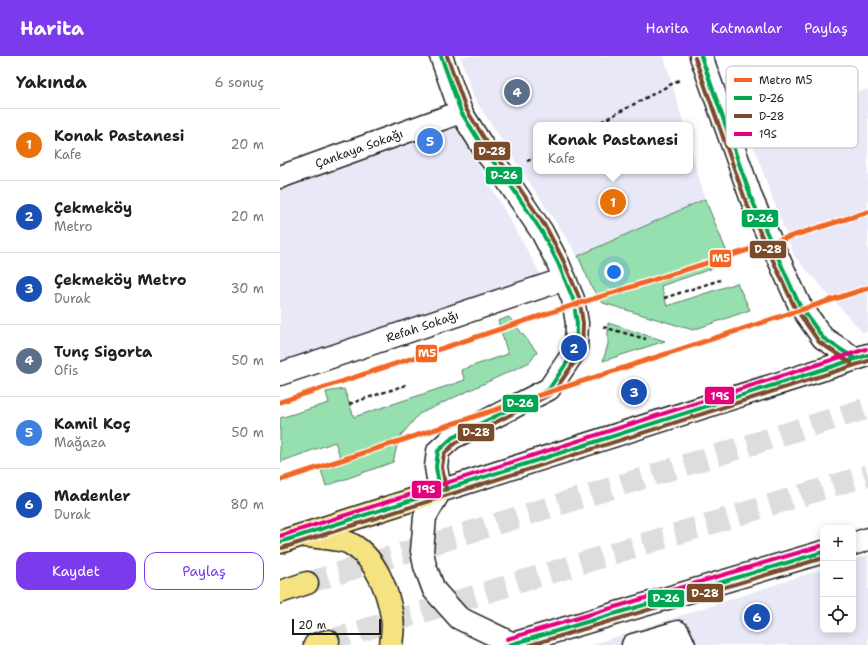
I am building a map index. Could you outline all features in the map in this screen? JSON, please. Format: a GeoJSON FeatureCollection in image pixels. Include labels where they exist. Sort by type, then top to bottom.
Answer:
{"type":"FeatureCollection","features":[{"type":"Feature","properties":{"kind":"highway"},"geometry":{"type":"LineString","coordinates":[[289,539],[440,491]]}},
{"type":"Feature","properties":{"kind":"highway"},"geometry":{"type":"LineString","coordinates":[[289,539],[322,537],[351,543],[370,560],[385,588],[392,618],[391,645]]}},
{"type":"Feature","properties":{"kind":"highway"},"geometry":{"type":"LineString","coordinates":[[280,592],[307,583]]}},
{"type":"Feature","properties":{"kind":"main road"},"geometry":{"type":"LineString","coordinates":[[441,56],[461,112],[488,155],[503,174],[542,232],[573,299],[577,323],[576,350],[549,389],[452,438],[438,451],[436,467],[440,491],[425,517],[422,551],[425,566],[434,590],[459,618],[511,644],[820,553]]}},
{"type":"Feature","properties":{"kind":"main road"},"geometry":{"type":"LineString","coordinates":[[703,61],[726,126]]}},
{"type":"Feature","properties":{"kind":"main road","name":"Çankaya Sokağı"},"geometry":{"type":"LineString","coordinates":[[280,177],[461,112]]}},
{"type":"Feature","properties":{"kind":"main road"},"geometry":{"type":"LineString","coordinates":[[734,148],[752,200],[799,304],[823,338],[861,356]]}},
{"type":"Feature","properties":{"kind":"main road","name":"Refah Sokağı"},"geometry":{"type":"LineString","coordinates":[[280,374],[565,279]]}},
{"type":"Feature","properties":{"kind":"main road"},"geometry":{"type":"LineString","coordinates":[[440,491],[861,356]]}},
{"type":"Feature","properties":{"kind":"main road"},"geometry":{"type":"LineString","coordinates":[[856,543],[868,539]]}},
{"type":"Feature","properties":{"kind":"main road"},"geometry":{"type":"LineString","coordinates":[[633,645],[681,638]]}},
{"type":"Feature","properties":{"kind":"path"},"geometry":{"type":"LineString","coordinates":[[600,122],[703,61]]}},
{"type":"Feature","properties":{"kind":"path"},"geometry":{"type":"LineString","coordinates":[[664,298],[720,280]]}},
{"type":"Feature","properties":{"kind":"path"},"geometry":{"type":"LineString","coordinates":[[598,326],[646,340]]}},
{"type":"Feature","properties":{"kind":"path"},"geometry":{"type":"LineString","coordinates":[[349,404],[406,385]]}},
{"type":"Feature","properties":{"kind":"shaded area"},"geometry":{"type":"Polygon","coordinates":[[[460,56],[664,56],[683,122],[533,122],[533,174],[693,174],[693,157],[705,199],[578,256],[474,98],[460,56]]]}},
{"type":"Feature","properties":{"kind":"shaded area"},"geometry":{"type":"Polygon","coordinates":[[[868,89],[868,331],[863,333],[794,256],[754,148],[858,148],[858,92],[868,89]]]}},
{"type":"Feature","properties":{"kind":"shaded area"},"geometry":{"type":"Polygon","coordinates":[[[453,119],[541,275],[280,375],[280,185],[453,119]]]}},
{"type":"Feature","properties":{"kind":"shaded area"},"geometry":{"type":"Polygon","coordinates":[[[868,555],[868,645],[591,645],[820,570],[820,633],[856,633],[856,559],[868,555]]]}},
{"type":"Feature","properties":{"kind":"green space"},"geometry":{"type":"Polygon","coordinates":[[[705,199],[731,262],[661,286],[667,306],[737,283],[750,310],[693,330],[603,303],[592,288],[578,256],[705,199]]]}},
{"type":"Feature","properties":{"kind":"green space"},"geometry":{"type":"Polygon","coordinates":[[[509,317],[537,352],[530,362],[419,414],[399,438],[393,462],[326,486],[321,470],[342,462],[335,442],[280,462],[280,418],[329,403],[326,392],[344,389],[354,417],[465,380],[461,370],[508,354],[498,321],[509,317]]]}},
{"type":"Feature","properties":{"kind":"green space"},"geometry":{"type":"Polygon","coordinates":[[[608,323],[665,341],[603,361],[608,344],[608,323]]]}},
{"type":"Feature","properties":{"kind":"tunnel"},"geometry":{"type":"LineString","coordinates":[[307,583],[868,408]]}},
{"type":"Feature","properties":{"kind":"tunnel"},"geometry":{"type":"LineString","coordinates":[[328,641],[868,475]]}},
{"type":"Feature","properties":{"kind":"metro line","name":"M5"},"geometry":{"type":"LineString","coordinates":[[280,402],[555,311],[868,212]]}},
{"type":"Feature","properties":{"kind":"metro line","name":"M5"},"geometry":{"type":"LineString","coordinates":[[280,480],[868,288]]}},
{"type":"Feature","properties":{"kind":"transit line","name":"D-26"},"geometry":{"type":"LineString","coordinates":[[440,491],[436,467],[438,451],[452,438],[549,389],[576,349],[577,323],[573,299],[558,263],[542,232],[503,174],[488,155],[461,112],[441,56]]}},
{"type":"Feature","properties":{"kind":"transit line","name":"D-28"},"geometry":{"type":"LineString","coordinates":[[446,490],[442,467],[444,454],[455,443],[553,393],[582,351],[583,323],[579,297],[563,260],[547,229],[508,171],[493,152],[466,109],[447,56]]}},
{"type":"Feature","properties":{"kind":"transit line","name":"D-26"},"geometry":{"type":"LineString","coordinates":[[701,56],[726,127]]}},
{"type":"Feature","properties":{"kind":"transit line","name":"D-28"},"geometry":{"type":"LineString","coordinates":[[695,58],[726,146]]}},
{"type":"Feature","properties":{"kind":"transit line","name":"D-28"},"geometry":{"type":"LineString","coordinates":[[727,148],[746,202],[794,306],[819,342],[851,363]]}},
{"type":"Feature","properties":{"kind":"transit line","name":"D-26"},"geometry":{"type":"LineString","coordinates":[[734,148],[752,200],[799,304],[823,338],[854,358]]}},
{"type":"Feature","properties":{"kind":"transit line","name":"19S"},"geometry":{"type":"LineString","coordinates":[[280,536],[866,349]]}},
{"type":"Feature","properties":{"kind":"transit line","name":"D-26"},"geometry":{"type":"LineString","coordinates":[[280,542],[868,355]]}},
{"type":"Feature","properties":{"kind":"transit line","name":"D-28"},"geometry":{"type":"LineString","coordinates":[[282,548],[868,361]]}},
{"type":"Feature","properties":{"kind":"transit line","name":"19S"},"geometry":{"type":"LineString","coordinates":[[507,639],[820,546]]}},
{"type":"Feature","properties":{"kind":"transit line","name":"D-26"},"geometry":{"type":"LineString","coordinates":[[509,645],[820,553]]}},
{"type":"Feature","properties":{"kind":"transit line","name":"D-28"},"geometry":{"type":"LineString","coordinates":[[530,645],[820,559]]}},
{"type":"Feature","properties":{"kind":"place","name":"Tunç Sigorta"},"geometry":{"type":"Point","coordinates":[517,92]}},
{"type":"Feature","properties":{"kind":"place","name":"Kamil Koç"},"geometry":{"type":"Point","coordinates":[430,141]}},
{"type":"Feature","properties":{"kind":"place","name":"Konak Pastanesi"},"geometry":{"type":"Point","coordinates":[613,202]}},
{"type":"Feature","properties":{"kind":"place","name":"Çekmeköy"},"geometry":{"type":"Point","coordinates":[574,348]}},
{"type":"Feature","properties":{"kind":"place","name":"Çekmeköy Metro"},"geometry":{"type":"Point","coordinates":[634,392]}},
{"type":"Feature","properties":{"kind":"place","name":"Madenler"},"geometry":{"type":"Point","coordinates":[757,617]}}]}
